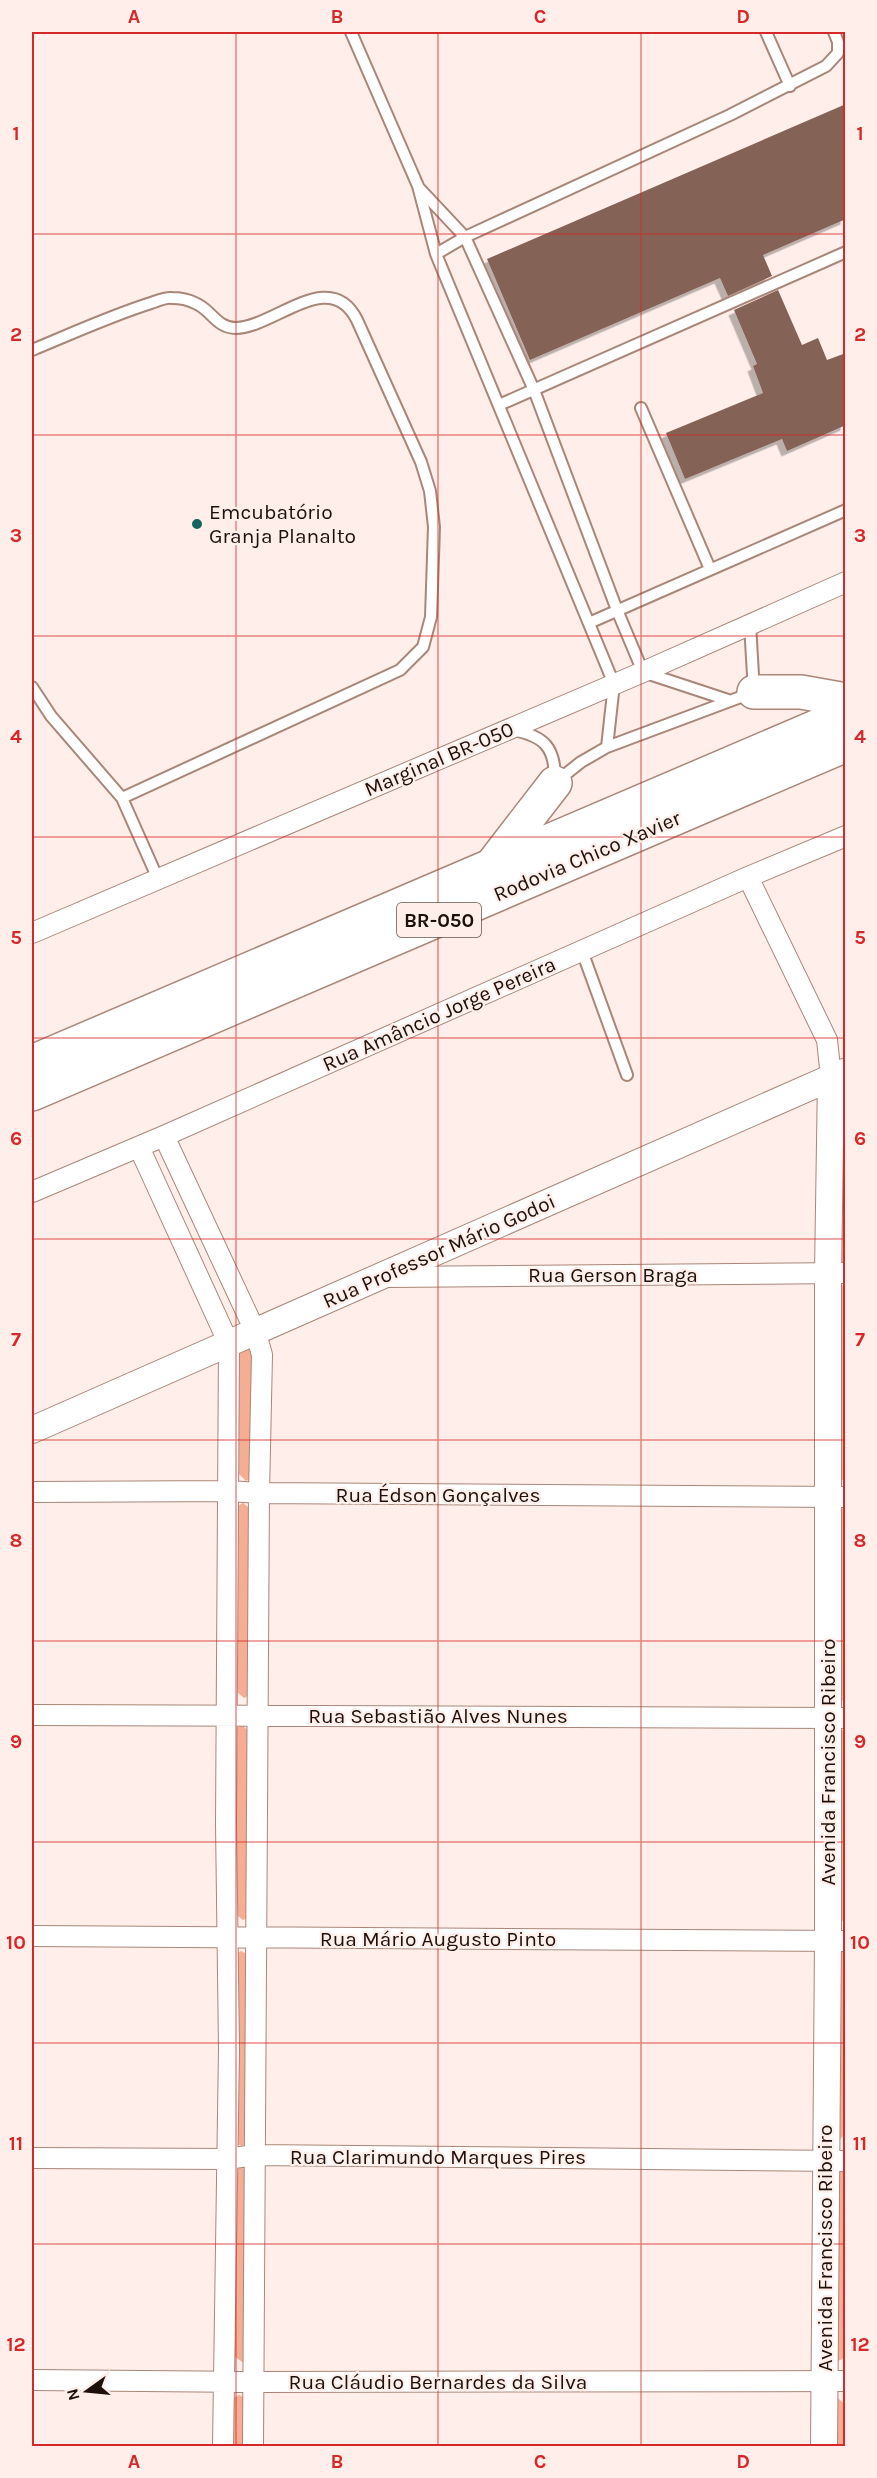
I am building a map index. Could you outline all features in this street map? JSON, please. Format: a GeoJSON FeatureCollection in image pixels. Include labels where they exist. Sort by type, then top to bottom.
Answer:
{"type":"FeatureCollection","features":[{"type":"Feature","properties":{"kind":"highway"},"geometry":{"type":"LineString","coordinates":[[741,696],[801,692],[846,700]]}},
{"type":"Feature","properties":{"kind":"highway","name":"Rodovia Chico Xavier"},"geometry":{"type":"LineString","coordinates":[[32,1062],[846,714]]}},
{"type":"Feature","properties":{"kind":"highway","name":"Rodovia Chico Xavier"},"geometry":{"type":"LineString","coordinates":[[32,1094],[846,745]]}},
{"type":"Feature","properties":{"kind":"highway"},"geometry":{"type":"LineString","coordinates":[[491,865],[555,783]]}},
{"type":"Feature","properties":{"kind":"street","name":"Marginal BR-050"},"geometry":{"type":"LineString","coordinates":[[32,933],[643,672],[846,582]]}},
{"type":"Feature","properties":{"kind":"street","name":"Rua Amâncio Jorge Pereira"},"geometry":{"type":"LineString","coordinates":[[32,1192],[846,836]]}},
{"type":"Feature","properties":{"kind":"street"},"geometry":{"type":"LineString","coordinates":[[748,877],[841,1069]]}},
{"type":"Feature","properties":{"kind":"street","name":"Avenida Francisco Ribeiro"},"geometry":{"type":"LineString","coordinates":[[824,2446],[835,2382],[837,1273],[832,1102],[841,1069]]}},
{"type":"Feature","properties":{"kind":"street","name":"Rua Professor Mário Godoi"},"geometry":{"type":"LineString","coordinates":[[32,1430],[256,1333],[841,1069]]}},
{"type":"Feature","properties":{"kind":"street"},"geometry":{"type":"LineString","coordinates":[[164,1136],[256,1333],[262,1355],[258,1493],[253,2446]]}},
{"type":"Feature","properties":{"kind":"street"},"geometry":{"type":"LineString","coordinates":[[139,1147],[229,1344],[227,2159],[223,2446]]}},
{"type":"Feature","properties":{"kind":"street","name":"Rua Gerson Braga"},"geometry":{"type":"LineString","coordinates":[[381,1277],[837,1273]]}},
{"type":"Feature","properties":{"kind":"street","name":"Rua Édson Gonçalves"},"geometry":{"type":"LineString","coordinates":[[32,1492],[228,1491],[837,1497]]}},
{"type":"Feature","properties":{"kind":"street","name":"Rua Sebastião Alves Nunes"},"geometry":{"type":"LineString","coordinates":[[32,1715],[836,1718]]}},
{"type":"Feature","properties":{"kind":"street","name":"Rua Mário Augusto Pinto"},"geometry":{"type":"LineString","coordinates":[[32,1936],[257,1939],[837,1940]]}},
{"type":"Feature","properties":{"kind":"street","name":"Rua Clarimundo Marques Pires"},"geometry":{"type":"LineString","coordinates":[[32,2158],[227,2159],[255,2156],[835,2160]]}},
{"type":"Feature","properties":{"kind":"street","name":"Rua Cláudio Bernardes da Silva"},"geometry":{"type":"LineString","coordinates":[[32,2380],[835,2382]]}},
{"type":"Feature","properties":{"kind":"lane"},"geometry":{"type":"LineString","coordinates":[[351,32],[418,186],[436,254],[614,684],[607,747]]}},
{"type":"Feature","properties":{"kind":"lane"},"geometry":{"type":"LineString","coordinates":[[766,32],[790,86]]}},
{"type":"Feature","properties":{"kind":"lane"},"geometry":{"type":"LineString","coordinates":[[436,254],[465,237],[790,86],[835,58],[838,53],[838,42],[834,32]]}},
{"type":"Feature","properties":{"kind":"lane"},"geometry":{"type":"LineString","coordinates":[[418,186],[465,237],[534,390],[617,610],[643,672],[741,696]]}},
{"type":"Feature","properties":{"kind":"lane"},"geometry":{"type":"LineString","coordinates":[[499,405],[846,252]]}},
{"type":"Feature","properties":{"kind":"lane"},"geometry":{"type":"LineString","coordinates":[[32,350],[138,307],[170,297],[196,303],[220,325],[235,328],[255,324],[312,298],[342,301],[352,308],[421,462],[430,491],[434,527],[431,617],[423,647],[400,670],[122,798]]}},
{"type":"Feature","properties":{"kind":"lane"},"geometry":{"type":"LineString","coordinates":[[641,408],[710,569]]}},
{"type":"Feature","properties":{"kind":"lane"},"geometry":{"type":"LineString","coordinates":[[589,623],[846,510]]}},
{"type":"Feature","properties":{"kind":"lane"},"geometry":{"type":"LineString","coordinates":[[741,696],[750,624]]}},
{"type":"Feature","properties":{"kind":"lane"},"geometry":{"type":"LineString","coordinates":[[32,687],[51,716],[122,798],[158,879]]}},
{"type":"Feature","properties":{"kind":"lane"},"geometry":{"type":"LineString","coordinates":[[555,783],[581,762],[607,747],[741,696]]}},
{"type":"Feature","properties":{"kind":"lane"},"geometry":{"type":"LineString","coordinates":[[508,729],[535,736],[544,741],[555,764],[555,783]]}},
{"type":"Feature","properties":{"kind":"lane"},"geometry":{"type":"LineString","coordinates":[[582,951],[627,1075]]}},
{"type":"Feature","properties":{"kind":"shaded area"},"geometry":{"type":"Polygon","coordinates":[[[845,1091],[845,1266],[839,1264],[840,1094],[845,1091]]]}},
{"type":"Feature","properties":{"kind":"shaded area"},"geometry":{"type":"Polygon","coordinates":[[[845,1286],[846,1480],[838,1478],[837,1288],[845,1286]]]}},
{"type":"Feature","properties":{"kind":"shaded area"},"geometry":{"type":"Polygon","coordinates":[[[247,1347],[255,1354],[252,1478],[246,1481],[238,1473],[238,1355],[247,1347]]]}},
{"type":"Feature","properties":{"kind":"shaded area"},"geometry":{"type":"Polygon","coordinates":[[[243,1503],[252,1510],[250,1695],[244,1698],[236,1691],[237,1506],[243,1503]]]}},
{"type":"Feature","properties":{"kind":"shaded area"},"geometry":{"type":"Polygon","coordinates":[[[840,1507],[846,1510],[845,1699],[840,1702],[840,1507]]]}},
{"type":"Feature","properties":{"kind":"shaded area"},"geometry":{"type":"Polygon","coordinates":[[[242,1725],[251,1733],[249,1917],[243,1920],[234,1913],[236,1728],[242,1725]]]}},
{"type":"Feature","properties":{"kind":"shaded area"},"geometry":{"type":"Polygon","coordinates":[[[839,1727],[845,1732],[846,1919],[840,1922],[839,1727]]]}},
{"type":"Feature","properties":{"kind":"shaded area"},"geometry":{"type":"Polygon","coordinates":[[[833,1948],[846,1950],[845,2134],[839,2140],[833,1948]]]}},
{"type":"Feature","properties":{"kind":"shaded area"},"geometry":{"type":"Polygon","coordinates":[[[241,1951],[247,1954],[248,2143],[242,2146],[237,2144],[236,1954],[241,1951]]]}},
{"type":"Feature","properties":{"kind":"shaded area"},"geometry":{"type":"Polygon","coordinates":[[[241,2167],[246,2170],[248,2360],[242,2362],[233,2355],[235,2171],[241,2167]]]}},
{"type":"Feature","properties":{"kind":"shaded area"},"geometry":{"type":"Polygon","coordinates":[[[832,2170],[843,2170],[845,2173],[845,2354],[836,2362],[832,2170]]]}},
{"type":"Feature","properties":{"kind":"shaded area"},"geometry":{"type":"Polygon","coordinates":[[[239,2395],[244,2397],[247,2446],[230,2446],[233,2398],[239,2395]]]}},
{"type":"Feature","properties":{"kind":"shaded area"},"geometry":{"type":"Polygon","coordinates":[[[837,2397],[845,2405],[845,2446],[828,2446],[837,2397]]]}},
{"type":"Feature","properties":{"kind":"building"},"geometry":{"type":"Polygon","coordinates":[[[846,104],[846,219],[763,255],[772,276],[728,296],[720,278],[530,360],[487,259],[846,104]]]}},
{"type":"Feature","properties":{"kind":"building"},"geometry":{"type":"Polygon","coordinates":[[[778,290],[802,345],[818,338],[827,360],[846,353],[846,425],[787,451],[782,439],[685,479],[666,433],[763,393],[753,366],[757,364],[734,310],[778,290]]]}},
{"type":"Feature","properties":{"kind":"place","name":"Emcubatório Granja Planalto"},"geometry":{"type":"Point","coordinates":[197,524]}}]}
